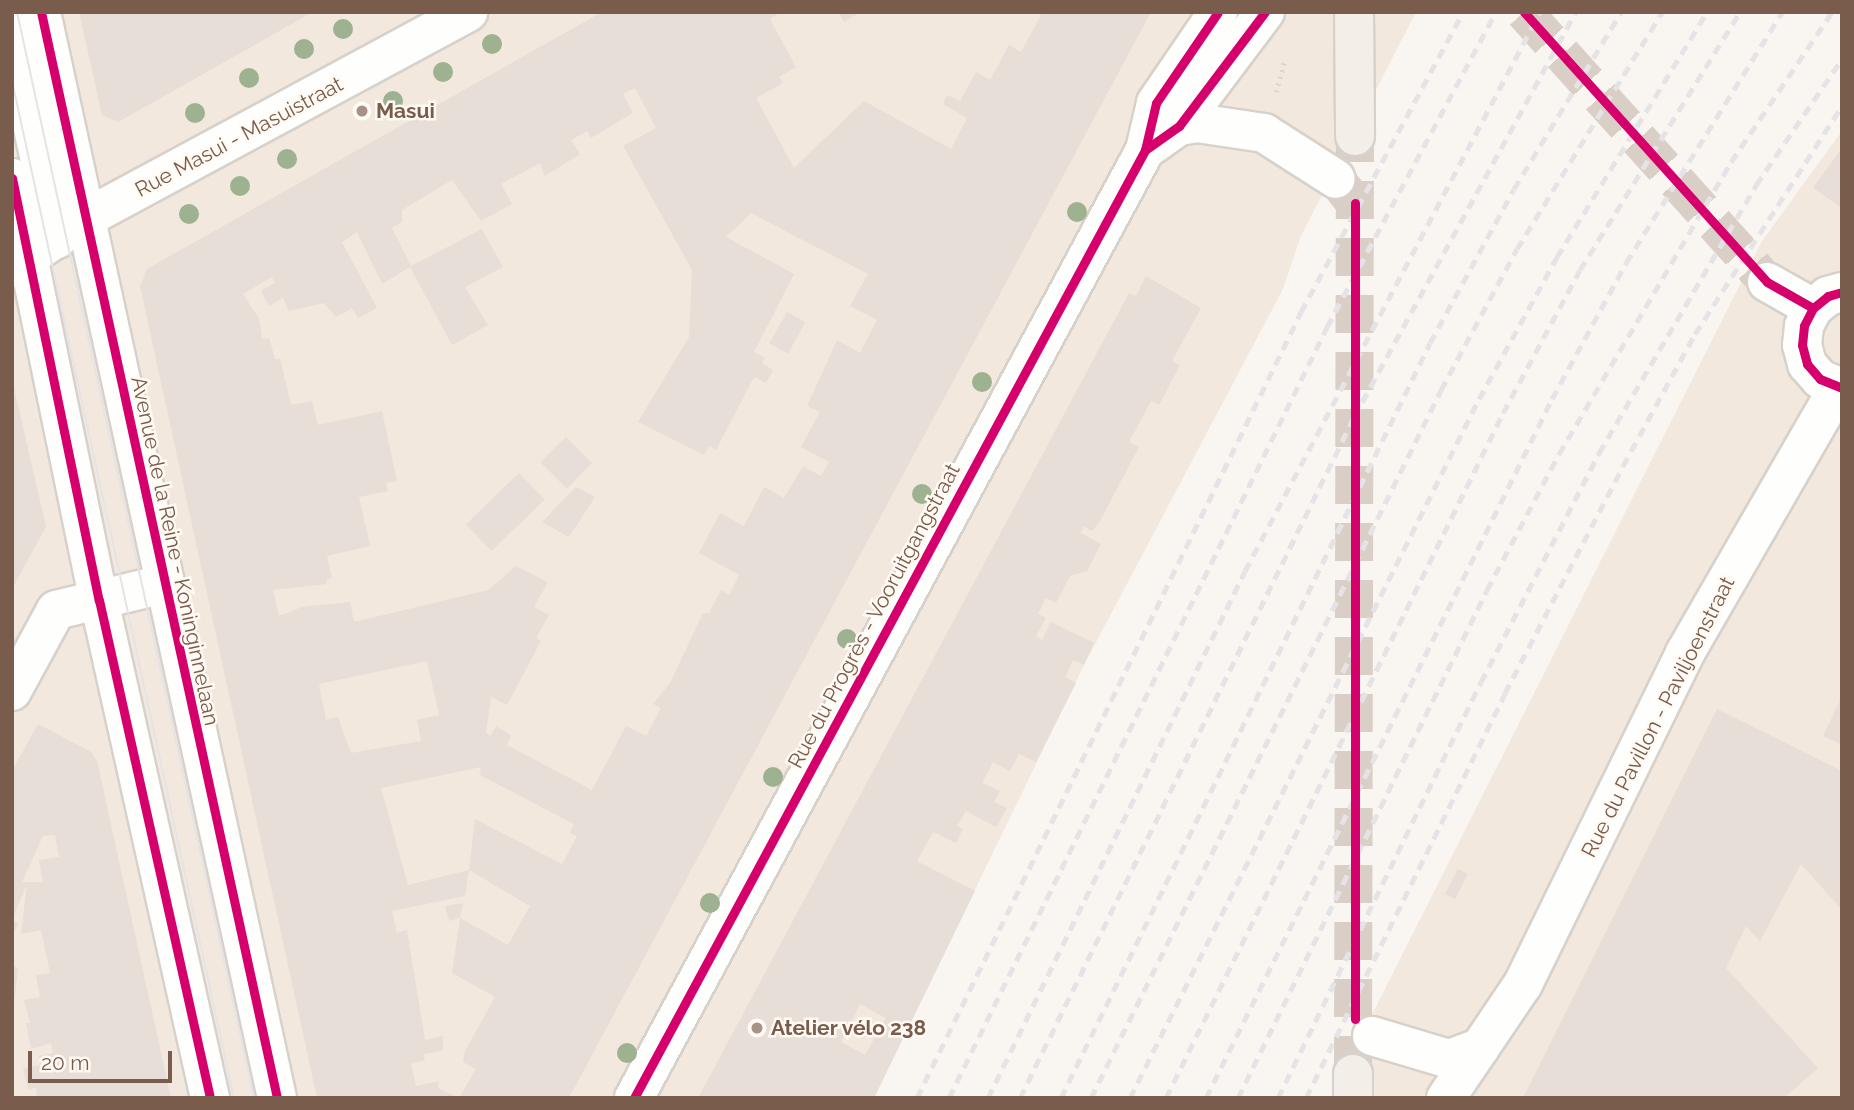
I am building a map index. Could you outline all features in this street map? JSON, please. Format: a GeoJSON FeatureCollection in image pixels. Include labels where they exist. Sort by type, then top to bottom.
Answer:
{"type":"FeatureCollection","features":[{"type":"Feature","properties":{"kind":"main road"},"geometry":{"type":"LineString","coordinates":[[1354,12],[1355,136]]}},
{"type":"Feature","properties":{"kind":"street","name":"Avenue de la Reine - Koninginnelaan"},"geometry":{"type":"LineString","coordinates":[[41,12],[46,246]]}},
{"type":"Feature","properties":{"kind":"street","name":"Rue Masui - Masuistraat"},"geometry":{"type":"LineString","coordinates":[[46,246],[468,12]]}},
{"type":"Feature","properties":{"kind":"street","name":"Rue du Progrès - Vooruitgangstraat"},"geometry":{"type":"LineString","coordinates":[[634,1098],[1145,150],[1156,103],[1218,12]]}},
{"type":"Feature","properties":{"kind":"street","name":"Rue du Progrès - Vooruitgangstraat"},"geometry":{"type":"LineString","coordinates":[[1145,150],[1179,126],[1265,12]]}},
{"type":"Feature","properties":{"kind":"street","name":"Avenue de la Reine - Koninginnelaan"},"geometry":{"type":"LineString","coordinates":[[12,32],[99,600],[210,1098]]}},
{"type":"Feature","properties":{"kind":"street"},"geometry":{"type":"LineString","coordinates":[[1179,126],[1197,123],[1264,133],[1336,179]]}},
{"type":"Feature","properties":{"kind":"street","name":"Avenue de la Reine - Koninginnelaan"},"geometry":{"type":"LineString","coordinates":[[12,178],[46,246],[164,584],[277,1098]]}},
{"type":"Feature","properties":{"kind":"street"},"geometry":{"type":"LineString","coordinates":[[1767,282],[1827,300],[1803,335],[1807,364],[1820,379],[1840,388]]}},
{"type":"Feature","properties":{"kind":"street","name":"Rue du Pavillon - Paviljoenstraat"},"geometry":{"type":"LineString","coordinates":[[1446,1098],[1522,984],[1685,653],[1840,388]]}},
{"type":"Feature","properties":{"kind":"street"},"geometry":{"type":"LineString","coordinates":[[12,691],[56,610],[164,584]]}},
{"type":"Feature","properties":{"kind":"street"},"geometry":{"type":"LineString","coordinates":[[1372,1036],[1449,1059],[1480,1048]]}},
{"type":"Feature","properties":{"kind":"path"},"geometry":{"type":"LineString","coordinates":[[1272,106],[1288,52]]}},
{"type":"Feature","properties":{"kind":"shaded area"},"geometry":{"type":"Polygon","coordinates":[[[12,12],[1416,12],[1301,236],[1283,289],[1084,665],[874,1098],[12,1098],[12,12]]]}},
{"type":"Feature","properties":{"kind":"shaded area"},"geometry":{"type":"Polygon","coordinates":[[[1842,131],[1842,1098],[1330,1098],[1762,241],[1842,131]]]}},
{"type":"Feature","properties":{"kind":"building"},"geometry":{"type":"Polygon","coordinates":[[[79,12],[313,12],[118,122],[102,115],[79,12]]]}},
{"type":"Feature","properties":{"kind":"building"},"geometry":{"type":"Polygon","coordinates":[[[602,12],[781,12],[770,19],[796,67],[779,77],[783,83],[756,98],[794,168],[864,101],[951,149],[967,118],[943,104],[947,95],[960,101],[976,72],[990,80],[1009,45],[1021,52],[1041,15],[1035,12],[1151,12],[569,1098],[459,1098],[317,1098],[140,286],[147,269],[602,12]],[[635,88],[623,94],[633,113],[591,138],[587,131],[571,140],[580,154],[545,176],[540,163],[501,184],[512,204],[481,221],[452,180],[402,210],[402,222],[392,228],[411,266],[482,229],[503,267],[465,287],[488,325],[452,345],[410,267],[382,284],[357,232],[342,242],[377,308],[358,318],[352,308],[336,317],[324,303],[289,311],[283,298],[269,306],[261,291],[275,283],[272,277],[243,294],[259,318],[262,339],[269,338],[275,359],[280,359],[291,405],[312,401],[318,425],[382,411],[397,481],[386,483],[388,491],[359,497],[370,546],[327,556],[332,578],[326,580],[327,584],[273,590],[279,616],[302,607],[350,602],[354,622],[488,590],[516,566],[548,582],[534,607],[549,615],[536,638],[541,641],[507,705],[491,697],[486,733],[490,736],[496,726],[511,735],[507,745],[592,790],[626,726],[646,736],[661,708],[653,704],[670,683],[703,613],[709,613],[721,590],[729,595],[739,575],[699,553],[720,513],[744,526],[764,487],[784,498],[803,466],[821,476],[829,462],[801,447],[820,412],[807,406],[837,340],[860,353],[877,320],[850,306],[868,274],[751,213],[726,237],[794,274],[754,352],[765,358],[762,363],[773,370],[766,383],[754,377],[716,450],[709,446],[704,455],[638,422],[689,337],[692,270],[623,146],[656,128],[635,88]],[[427,661],[319,684],[326,720],[338,717],[351,753],[421,741],[417,720],[439,715],[427,661]],[[481,767],[381,788],[408,885],[469,870],[475,819],[562,864],[577,836],[570,833],[574,824],[480,775],[481,767]],[[469,870],[465,896],[392,911],[397,933],[407,930],[425,1040],[443,1036],[443,1051],[423,1054],[425,1060],[411,1064],[416,1086],[439,1081],[438,1088],[459,1098],[476,1069],[463,1062],[465,1051],[495,997],[452,973],[460,918],[508,945],[530,906],[469,870]]]}},
{"type":"Feature","properties":{"kind":"building"},"geometry":{"type":"Polygon","coordinates":[[[838,12],[860,12],[844,22],[838,12]]]}},
{"type":"Feature","properties":{"kind":"building"},"geometry":{"type":"Polygon","coordinates":[[[1842,148],[1842,208],[1813,188],[1842,148]]]}},
{"type":"Feature","properties":{"kind":"building"},"geometry":{"type":"Polygon","coordinates":[[[1146,276],[1201,308],[1172,361],[1180,365],[1159,405],[1151,401],[1129,442],[1139,447],[1100,521],[1092,531],[1084,526],[1081,533],[1101,544],[1087,571],[1070,576],[1056,603],[1046,598],[1038,614],[1046,618],[1036,636],[1042,640],[1051,622],[1094,643],[1084,665],[1073,660],[1065,677],[1076,683],[1036,762],[1019,754],[1010,771],[993,762],[982,783],[1000,791],[994,802],[1007,808],[996,827],[966,811],[957,826],[963,829],[956,843],[933,832],[917,861],[975,891],[874,1098],[698,1098],[1129,293],[1136,296],[1146,276]],[[860,1004],[841,1042],[865,1055],[886,1018],[860,1004]]]}},
{"type":"Feature","properties":{"kind":"building"},"geometry":{"type":"Polygon","coordinates":[[[787,312],[805,322],[788,354],[770,343],[787,312]]]}},
{"type":"Feature","properties":{"kind":"building"},"geometry":{"type":"Polygon","coordinates":[[[12,379],[46,527],[12,589],[12,379]]]}},
{"type":"Feature","properties":{"kind":"building"},"geometry":{"type":"Polygon","coordinates":[[[566,437],[592,463],[567,489],[541,462],[566,437]]]}},
{"type":"Feature","properties":{"kind":"building"},"geometry":{"type":"Polygon","coordinates":[[[519,473],[545,500],[491,551],[466,524],[519,473]]]}},
{"type":"Feature","properties":{"kind":"building"},"geometry":{"type":"Polygon","coordinates":[[[576,487],[595,497],[569,537],[542,522],[576,487]]]}},
{"type":"Feature","properties":{"kind":"building"},"geometry":{"type":"Polygon","coordinates":[[[1842,696],[1842,745],[1823,736],[1842,696]]]}},
{"type":"Feature","properties":{"kind":"building"},"geometry":{"type":"Polygon","coordinates":[[[1717,709],[1842,771],[1842,910],[1801,864],[1760,941],[1746,926],[1726,968],[1818,1068],[1784,1098],[1523,1098],[1717,709]]]}},
{"type":"Feature","properties":{"kind":"building"},"geometry":{"type":"Polygon","coordinates":[[[38,724],[91,752],[97,761],[171,1098],[37,1098],[36,1088],[28,1089],[23,1068],[41,1065],[39,1056],[53,1053],[51,1043],[31,1049],[26,1023],[30,1023],[24,1000],[40,997],[36,975],[50,973],[41,930],[21,934],[27,884],[12,920],[12,771],[38,724]],[[55,835],[43,836],[22,882],[43,882],[39,860],[59,857],[55,835]]]}},
{"type":"Feature","properties":{"kind":"building"},"geometry":{"type":"Polygon","coordinates":[[[1458,869],[1468,874],[1455,899],[1445,894],[1458,869]]]}},
{"type":"Feature","properties":{"kind":"building"},"geometry":{"type":"Polygon","coordinates":[[[463,903],[460,918],[449,921],[445,906],[463,903]]]}},
{"type":"Feature","properties":{"kind":"building"},"geometry":{"type":"Polygon","coordinates":[[[12,920],[18,924],[12,936],[12,920]]]}},
{"type":"Feature","properties":{"kind":"building"},"geometry":{"type":"Polygon","coordinates":[[[12,965],[18,968],[14,1004],[12,1004],[12,965]]]}},
{"type":"Feature","properties":{"kind":"tunnel"},"geometry":{"type":"LineString","coordinates":[[1524,12],[1767,282]]}},
{"type":"Feature","properties":{"kind":"tunnel"},"geometry":{"type":"LineString","coordinates":[[1353,1074],[1355,136]]}},
{"type":"Feature","properties":{"kind":"tunnel"},"geometry":{"type":"LineString","coordinates":[[1336,179],[1355,203]]}},
{"type":"Feature","properties":{"kind":"tram line"},"geometry":{"type":"LineString","coordinates":[[17,12],[254,1098]]}},
{"type":"Feature","properties":{"kind":"tram line"},"geometry":{"type":"LineString","coordinates":[[12,81],[234,1098]]}},
{"type":"Feature","properties":{"kind":"railway"},"geometry":{"type":"LineString","coordinates":[[917,1098],[1301,312],[1463,12]]}},
{"type":"Feature","properties":{"kind":"railway"},"geometry":{"type":"LineString","coordinates":[[949,1098],[1327,327],[1496,12]]}},
{"type":"Feature","properties":{"kind":"railway"},"geometry":{"type":"LineString","coordinates":[[988,1098],[1245,571],[1540,12]]}},
{"type":"Feature","properties":{"kind":"railway"},"geometry":{"type":"LineString","coordinates":[[1020,1098],[1354,417],[1576,12]]}},
{"type":"Feature","properties":{"kind":"railway"},"geometry":{"type":"LineString","coordinates":[[1061,1098],[1430,343],[1514,189],[1621,12]]}},
{"type":"Feature","properties":{"kind":"railway"},"geometry":{"type":"LineString","coordinates":[[1091,1098],[1441,390],[1517,249],[1662,12]]}},
{"type":"Feature","properties":{"kind":"railway"},"geometry":{"type":"LineString","coordinates":[[1130,1098],[1479,399],[1557,257],[1707,12]]}},
{"type":"Feature","properties":{"kind":"railway"},"geometry":{"type":"LineString","coordinates":[[1166,1098],[1503,413],[1580,270],[1740,12]]}},
{"type":"Feature","properties":{"kind":"railway"},"geometry":{"type":"LineString","coordinates":[[1206,1098],[1552,399],[1626,263],[1782,12]]}},
{"type":"Feature","properties":{"kind":"railway"},"geometry":{"type":"LineString","coordinates":[[1238,1098],[1487,590],[1559,454],[1731,162],[1832,12]]}},
{"type":"Feature","properties":{"kind":"railway"},"geometry":{"type":"LineString","coordinates":[[1278,1098],[1481,682],[1599,453],[1756,185],[1842,59]]}},
{"type":"Feature","properties":{"kind":"railway"},"geometry":{"type":"LineString","coordinates":[[1306,1098],[1505,693],[1623,466],[1695,334],[1842,106]]}},
{"type":"Feature","properties":{"kind":"cycle path"},"geometry":{"type":"LineString","coordinates":[[41,12],[277,1098]]}},
{"type":"Feature","properties":{"kind":"cycle path"},"geometry":{"type":"LineString","coordinates":[[634,1098],[1145,150],[1156,103],[1218,12]]}},
{"type":"Feature","properties":{"kind":"cycle path"},"geometry":{"type":"LineString","coordinates":[[1145,150],[1179,126],[1265,12]]}},
{"type":"Feature","properties":{"kind":"cycle path"},"geometry":{"type":"LineString","coordinates":[[1524,12],[1767,282],[1813,308]]}},
{"type":"Feature","properties":{"kind":"cycle path"},"geometry":{"type":"LineString","coordinates":[[12,178],[99,600],[210,1098]]}},
{"type":"Feature","properties":{"kind":"cycle path"},"geometry":{"type":"LineString","coordinates":[[1355,203],[1355,1019]]}},
{"type":"Feature","properties":{"kind":"cycle path"},"geometry":{"type":"LineString","coordinates":[[1842,292],[1828,296],[1813,308],[1804,326],[1802,345],[1807,364],[1820,379],[1842,388]]}},
{"type":"Feature","properties":{"kind":"place","name":"Masui"},"geometry":{"type":"Point","coordinates":[362,111]}},
{"type":"Feature","properties":{"kind":"place","name":"Atelier vélo 238"},"geometry":{"type":"Point","coordinates":[757,1028]}}]}
